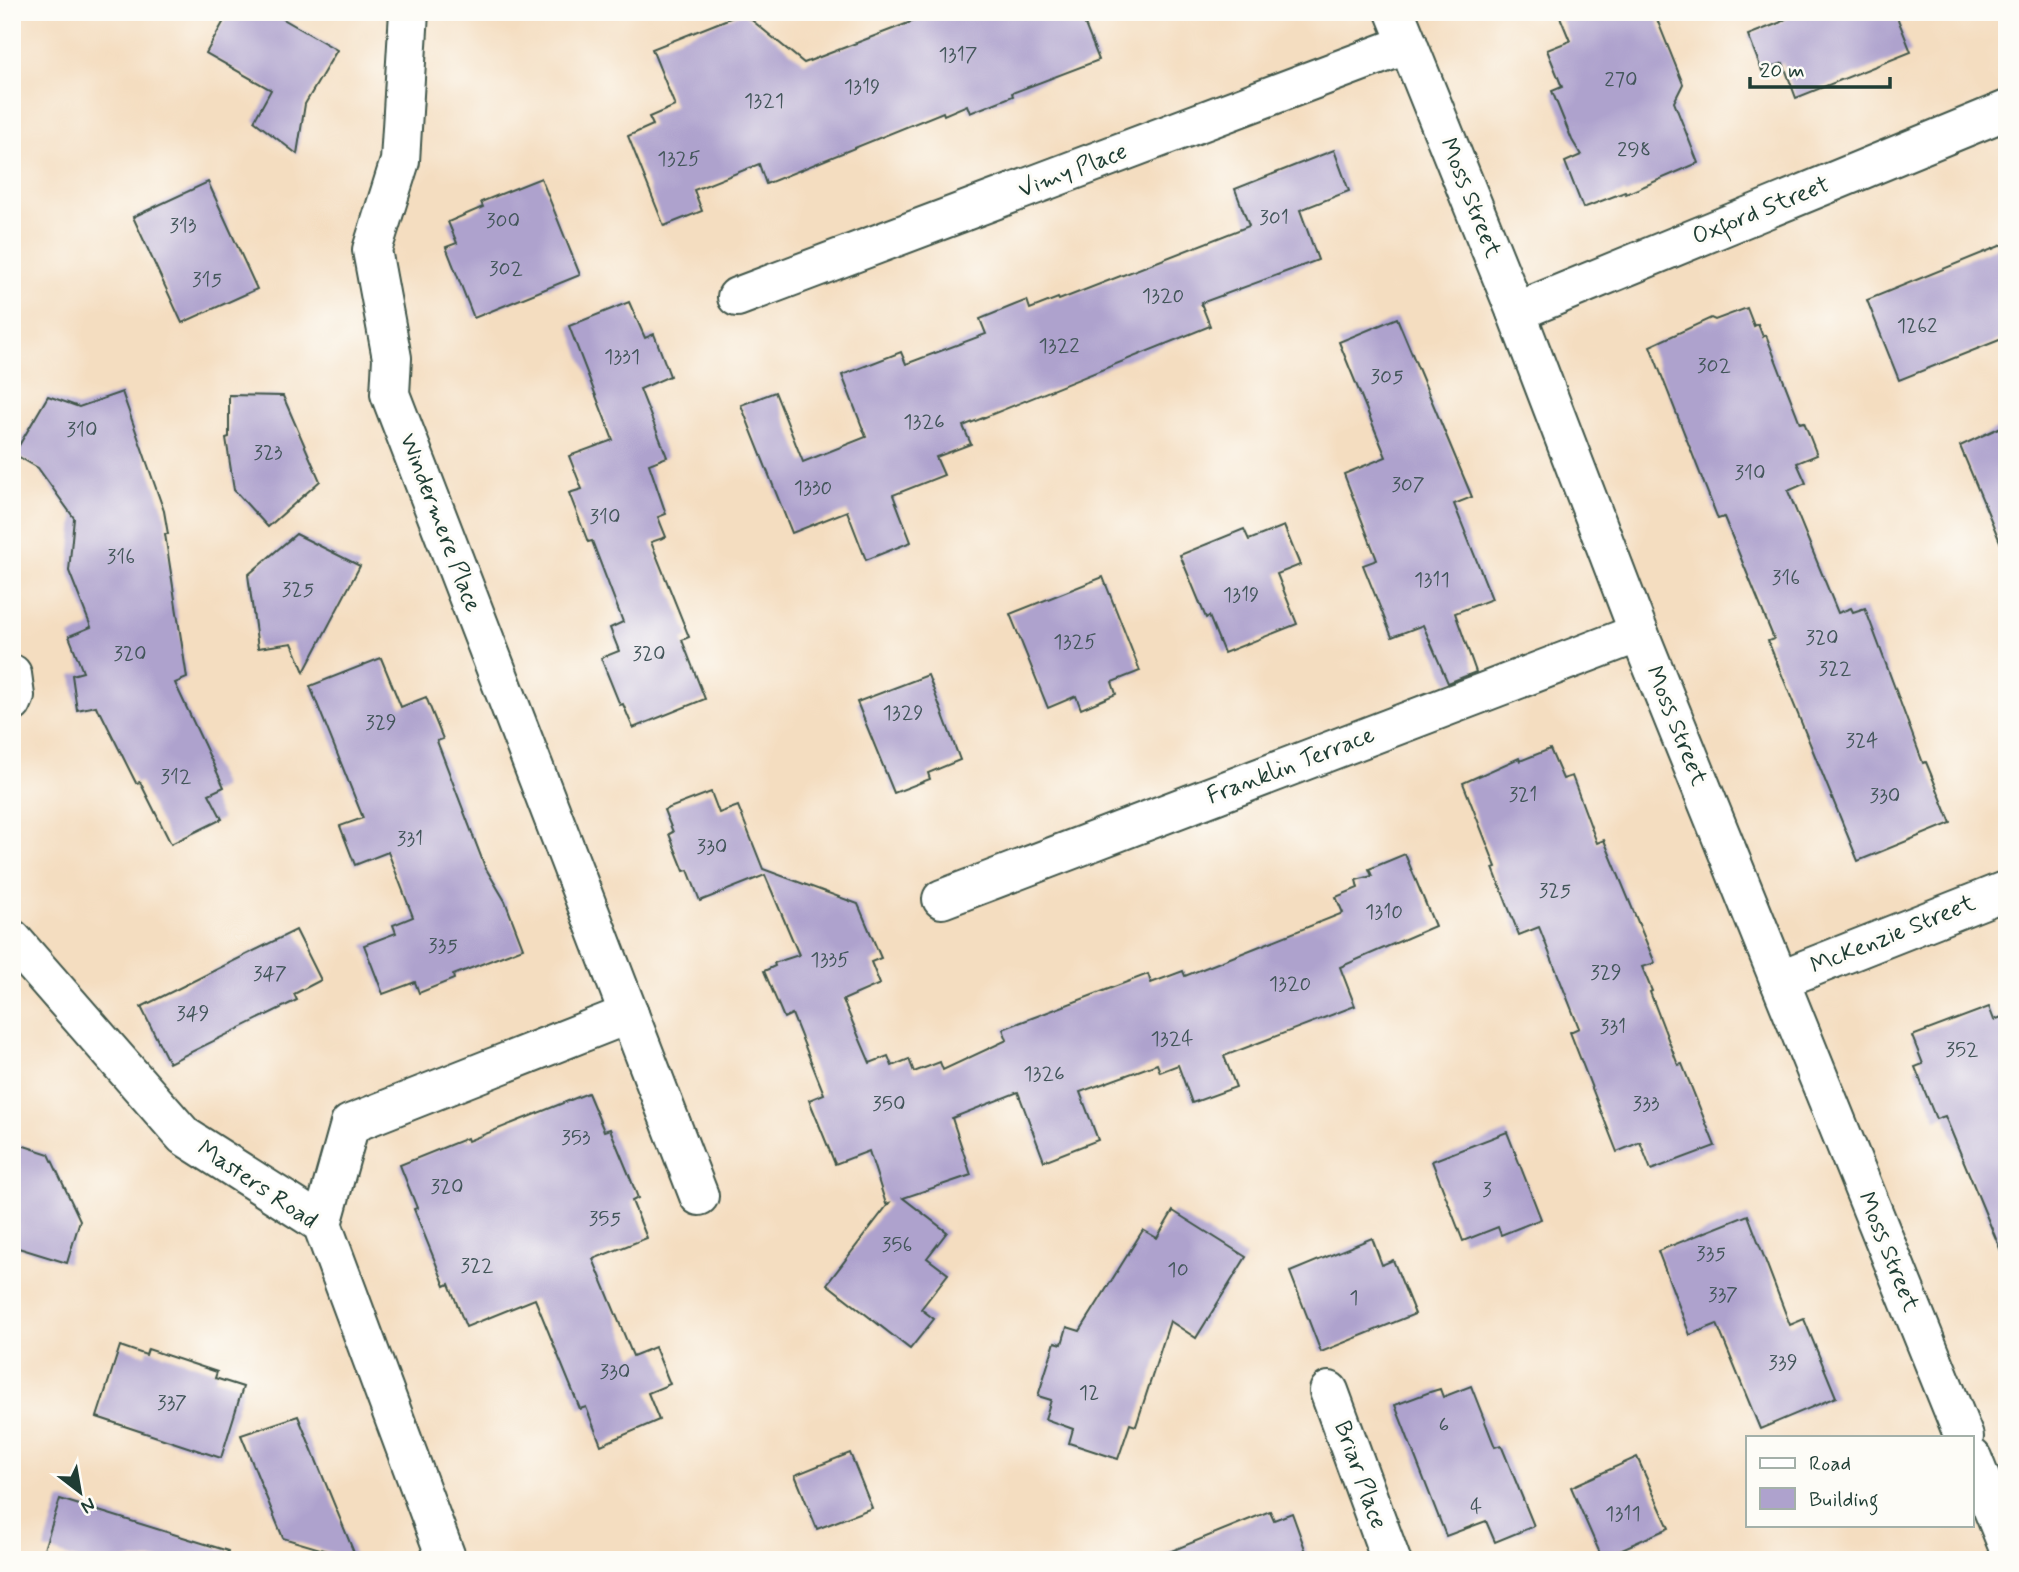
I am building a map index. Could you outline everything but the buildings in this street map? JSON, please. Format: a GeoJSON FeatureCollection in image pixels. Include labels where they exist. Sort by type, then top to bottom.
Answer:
{"type":"FeatureCollection","features":[{"type":"Feature","properties":{"kind":"street","name":"Windermere Place"},"geometry":{"type":"LineString","coordinates":[[409,12],[400,161],[372,250],[392,358],[390,394],[699,1196]]}},
{"type":"Feature","properties":{"kind":"street","name":"Vimy Place"},"geometry":{"type":"LineString","coordinates":[[737,297],[1402,28]]}},
{"type":"Feature","properties":{"kind":"street","name":"Moss Street"},"geometry":{"type":"LineString","coordinates":[[1402,28],[1516,312],[1639,633],[1964,1436]]}},
{"type":"Feature","properties":{"kind":"street","name":"Oxford Street"},"geometry":{"type":"LineString","coordinates":[[1516,312],[2007,110]]}},
{"type":"Feature","properties":{"kind":"street","name":"Franklin Terrace"},"geometry":{"type":"LineString","coordinates":[[942,899],[1639,633]]}},
{"type":"Feature","properties":{"kind":"street"},"geometry":{"type":"LineString","coordinates":[[12,674],[15,696],[12,703]]}},
{"type":"Feature","properties":{"kind":"street","name":"McKenzie Street"},"geometry":{"type":"LineString","coordinates":[[1779,980],[2007,890]]}},
{"type":"Feature","properties":{"kind":"street","name":"Masters Road"},"geometry":{"type":"LineString","coordinates":[[12,939],[184,1136],[322,1224],[447,1560]]}},
{"type":"Feature","properties":{"kind":"street"},"geometry":{"type":"LineString","coordinates":[[322,1224],[350,1124],[629,1014]]}},
{"type":"Feature","properties":{"kind":"street","name":"Briar Place"},"geometry":{"type":"LineString","coordinates":[[1329,1391],[1391,1560]]}},
{"type":"Feature","properties":{"kind":"street"},"geometry":{"type":"LineString","coordinates":[[1974,1463],[2007,1544]]}}]}
